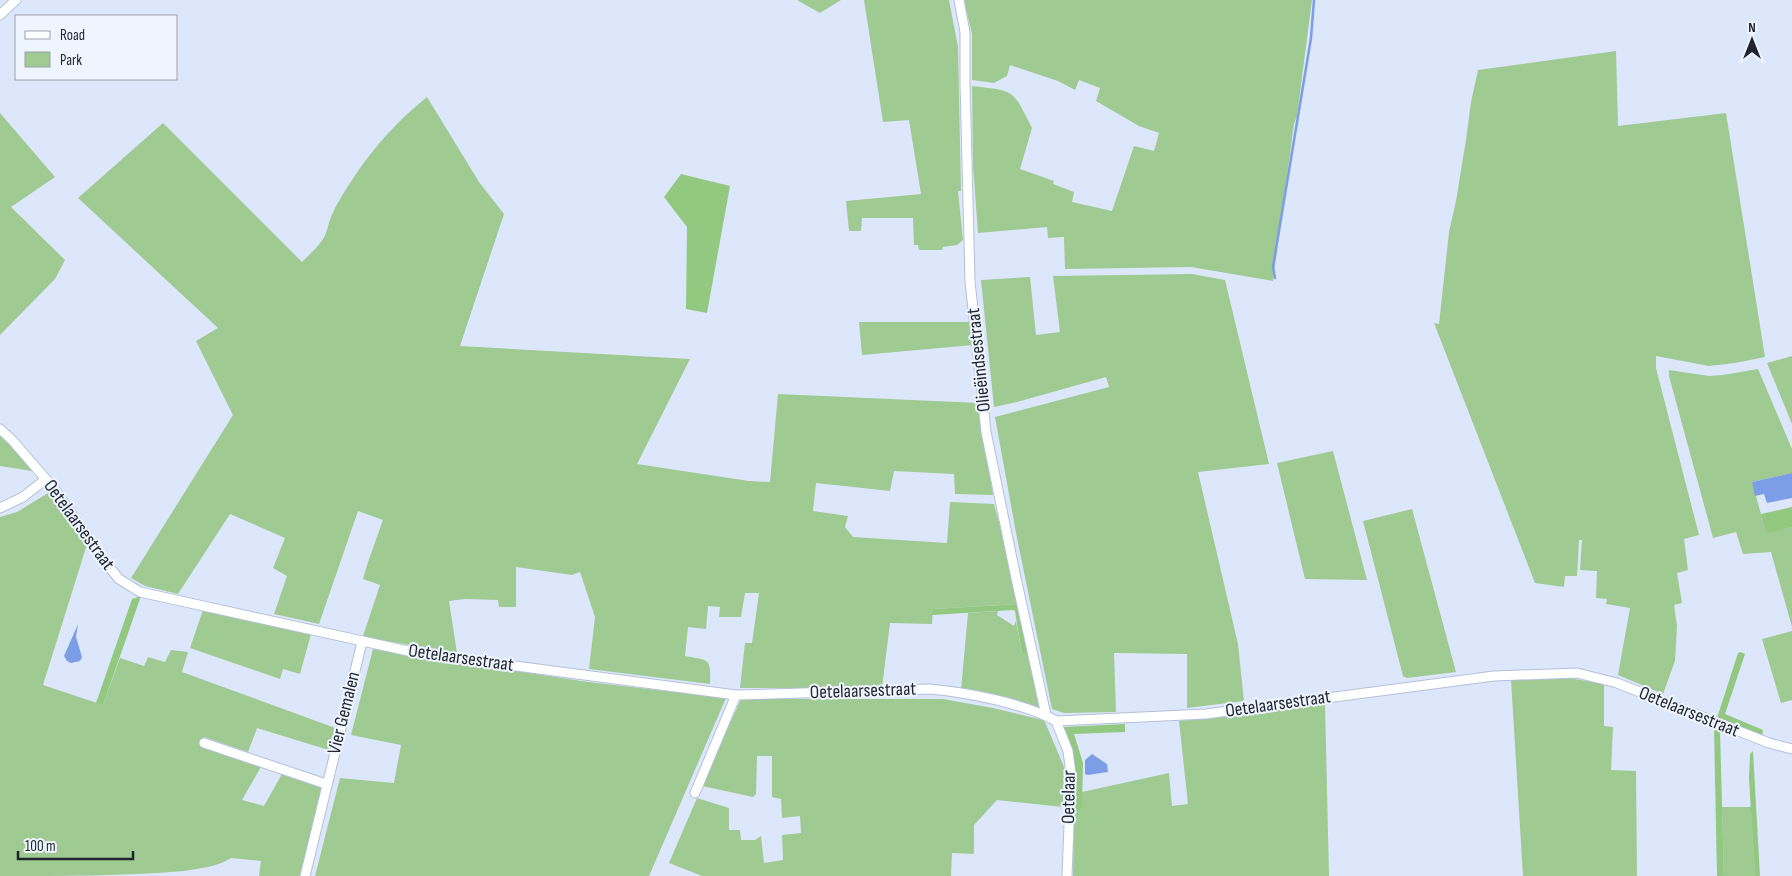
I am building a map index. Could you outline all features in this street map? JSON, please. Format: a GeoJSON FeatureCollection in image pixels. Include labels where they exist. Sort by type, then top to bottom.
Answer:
{"type":"FeatureCollection","features":[{"type":"Feature","properties":{"kind":"street"},"geometry":{"type":"LineString","coordinates":[[0,15],[16,0]]}},
{"type":"Feature","properties":{"kind":"street","name":"Olieëindsestraat"},"geometry":{"type":"LineString","coordinates":[[959,0],[965,32],[970,281],[986,432],[1046,715]]}},
{"type":"Feature","properties":{"kind":"street","name":"Oetelaarsestraat"},"geometry":{"type":"LineString","coordinates":[[0,429],[13,441],[56,491],[98,554],[119,579],[140,592],[417,653],[736,695],[929,689],[957,692],[1016,706],[1046,715],[1056,721],[1206,714],[1494,676],[1577,673],[1617,683],[1769,743],[1792,749]]}},
{"type":"Feature","properties":{"kind":"street"},"geometry":{"type":"LineString","coordinates":[[0,508],[23,497],[46,479]]}},
{"type":"Feature","properties":{"kind":"street","name":"Vier Gemalen"},"geometry":{"type":"LineString","coordinates":[[305,876],[362,642]]}},
{"type":"Feature","properties":{"kind":"street"},"geometry":{"type":"LineString","coordinates":[[695,793],[736,695]]}},
{"type":"Feature","properties":{"kind":"street","name":"Oetelaar"},"geometry":{"type":"LineString","coordinates":[[1056,721],[1068,751],[1071,774],[1067,876]]}},
{"type":"Feature","properties":{"kind":"street"},"geometry":{"type":"LineString","coordinates":[[204,743],[326,784]]}},
{"type":"Feature","properties":{"kind":"green space"},"geometry":{"type":"Polygon","coordinates":[[[797,0],[841,0],[820,13],[797,0]]]}},
{"type":"Feature","properties":{"kind":"green space"},"geometry":{"type":"Polygon","coordinates":[[[864,0],[949,0],[958,47],[961,191],[958,191],[963,240],[957,245],[943,247],[942,250],[919,250],[918,245],[914,245],[913,218],[862,218],[861,231],[849,231],[846,201],[921,194],[909,120],[883,122],[864,0]]]}},
{"type":"Feature","properties":{"kind":"green space"},"geometry":{"type":"Polygon","coordinates":[[[964,0],[1312,0],[1273,281],[1191,267],[1065,269],[1064,237],[1048,238],[1047,227],[978,233],[973,166],[972,86],[1005,91],[1016,99],[1032,128],[1020,169],[1054,181],[1053,184],[1074,192],[1072,202],[1112,211],[1134,146],[1154,151],[1159,133],[1139,126],[1096,101],[1100,88],[1079,80],[1075,90],[1058,81],[1010,65],[1007,76],[994,83],[972,80],[972,34],[964,0]]]}},
{"type":"Feature","properties":{"kind":"green space"},"geometry":{"type":"Polygon","coordinates":[[[1616,51],[1618,126],[1726,113],[1765,357],[1709,366],[1656,356],[1656,368],[1699,535],[1684,539],[1688,570],[1677,573],[1682,603],[1674,605],[1677,626],[1675,661],[1663,694],[1618,675],[1630,608],[1606,604],[1607,599],[1596,598],[1597,571],[1580,570],[1582,540],[1579,540],[1577,576],[1565,576],[1564,587],[1535,583],[1434,323],[1439,324],[1449,232],[1478,70],[1616,51]]]}},
{"type":"Feature","properties":{"kind":"green space"},"geometry":{"type":"Polygon","coordinates":[[[427,97],[479,182],[504,214],[460,346],[690,359],[637,464],[749,481],[770,482],[778,394],[979,403],[993,495],[955,494],[954,474],[894,471],[890,491],[816,483],[813,511],[848,516],[845,527],[853,537],[947,543],[950,502],[994,504],[1019,604],[933,609],[932,624],[890,623],[882,688],[740,688],[745,643],[752,643],[759,593],[745,593],[741,617],[719,617],[720,607],[708,606],[706,629],[688,627],[685,656],[707,662],[710,669],[710,684],[589,669],[595,617],[580,572],[572,575],[516,567],[516,607],[499,607],[498,600],[465,599],[449,601],[457,653],[363,636],[380,585],[363,579],[383,520],[358,511],[319,624],[274,614],[287,576],[273,568],[285,538],[230,514],[178,594],[145,586],[131,578],[233,415],[196,341],[218,328],[78,198],[163,123],[302,262],[323,239],[338,203],[368,157],[396,125],[427,97]]]}},
{"type":"Feature","properties":{"kind":"green space"},"geometry":{"type":"Polygon","coordinates":[[[0,113],[55,177],[11,207],[65,260],[55,279],[0,335],[0,113]]]}},
{"type":"Feature","properties":{"kind":"green space"},"geometry":{"type":"Polygon","coordinates":[[[681,174],[730,186],[707,313],[686,309],[687,227],[664,197],[681,174]]]}},
{"type":"Feature","properties":{"kind":"green space"},"geometry":{"type":"Polygon","coordinates":[[[1192,274],[1225,280],[1269,464],[1198,472],[1238,644],[1244,701],[1187,708],[1187,654],[1114,653],[1116,712],[1064,713],[1052,709],[1016,533],[995,417],[1109,387],[1106,377],[994,407],[981,280],[1030,277],[1036,335],[1060,332],[1053,276],[1192,274]]]}},
{"type":"Feature","properties":{"kind":"green space"},"geometry":{"type":"Polygon","coordinates":[[[859,322],[971,322],[973,345],[862,355],[859,322]]]}},
{"type":"Feature","properties":{"kind":"green space"},"geometry":{"type":"Polygon","coordinates":[[[1792,356],[1792,424],[1767,363],[1792,356]]]}},
{"type":"Feature","properties":{"kind":"green space"},"geometry":{"type":"Polygon","coordinates":[[[1758,369],[1792,449],[1792,473],[1752,482],[1766,532],[1792,527],[1792,627],[1771,552],[1743,554],[1736,532],[1713,538],[1669,376],[1669,370],[1709,376],[1758,369]]]}},
{"type":"Feature","properties":{"kind":"green space"},"geometry":{"type":"Polygon","coordinates":[[[0,432],[38,472],[0,466],[0,432]]]}},
{"type":"Feature","properties":{"kind":"green space"},"geometry":{"type":"Polygon","coordinates":[[[1333,451],[1367,580],[1305,579],[1277,463],[1333,451]]]}},
{"type":"Feature","properties":{"kind":"green space"},"geometry":{"type":"Polygon","coordinates":[[[48,493],[54,494],[88,541],[43,685],[103,705],[120,658],[144,666],[148,657],[165,662],[171,650],[188,652],[182,672],[338,729],[332,751],[257,728],[248,752],[204,737],[201,744],[262,765],[242,800],[264,806],[283,772],[322,785],[300,876],[259,876],[261,861],[231,858],[203,868],[161,873],[0,876],[0,517],[17,512],[48,493]]]}},
{"type":"Feature","properties":{"kind":"green space"},"geometry":{"type":"Polygon","coordinates":[[[1792,507],[1792,527],[1766,533],[1761,514],[1792,507]]]}},
{"type":"Feature","properties":{"kind":"green space"},"geometry":{"type":"Polygon","coordinates":[[[1412,509],[1456,672],[1407,678],[1403,676],[1363,521],[1412,509]]]}},
{"type":"Feature","properties":{"kind":"green space"},"geometry":{"type":"Polygon","coordinates":[[[141,596],[103,705],[96,703],[132,599],[141,596]]]}},
{"type":"Feature","properties":{"kind":"green space"},"geometry":{"type":"Polygon","coordinates":[[[1019,604],[1029,655],[1022,654],[1015,611],[1013,610],[932,615],[933,609],[1019,604]]]}},
{"type":"Feature","properties":{"kind":"green space"},"geometry":{"type":"Polygon","coordinates":[[[203,610],[311,634],[300,674],[283,669],[280,679],[190,648],[203,610]]]}},
{"type":"Feature","properties":{"kind":"green space"},"geometry":{"type":"Polygon","coordinates":[[[998,611],[997,615],[1014,626],[1016,621],[1022,654],[1029,655],[1039,707],[1036,708],[961,690],[968,613],[998,611]]]}},
{"type":"Feature","properties":{"kind":"green space"},"geometry":{"type":"Polygon","coordinates":[[[1792,631],[1792,700],[1781,703],[1762,639],[1792,631]]]}},
{"type":"Feature","properties":{"kind":"green space"},"geometry":{"type":"Polygon","coordinates":[[[373,649],[588,682],[726,698],[649,876],[315,876],[340,778],[394,783],[401,745],[351,735],[373,649]]]}},
{"type":"Feature","properties":{"kind":"green space"},"geometry":{"type":"Polygon","coordinates":[[[1738,653],[1745,654],[1725,714],[1763,730],[1762,738],[1717,718],[1738,653]]]}},
{"type":"Feature","properties":{"kind":"green space"},"geometry":{"type":"Polygon","coordinates":[[[1549,677],[1569,678],[1604,684],[1604,726],[1613,727],[1611,770],[1636,771],[1637,876],[1523,876],[1511,680],[1549,677]]]}},
{"type":"Feature","properties":{"kind":"green space"},"geometry":{"type":"Polygon","coordinates":[[[741,699],[943,699],[1043,720],[1064,767],[1063,807],[997,800],[974,825],[974,854],[952,853],[951,876],[702,876],[669,863],[697,798],[729,808],[729,830],[740,830],[741,840],[755,840],[761,836],[764,863],[783,860],[782,835],[801,833],[800,816],[782,818],[781,799],[772,797],[772,756],[757,756],[756,794],[753,797],[702,786],[741,699]]]}},
{"type":"Feature","properties":{"kind":"green space"},"geometry":{"type":"Polygon","coordinates":[[[1325,704],[1329,876],[1073,876],[1074,815],[1082,808],[1082,792],[1169,773],[1172,806],[1188,804],[1179,721],[1325,704]]]}},
{"type":"Feature","properties":{"kind":"green space"},"geometry":{"type":"Polygon","coordinates":[[[1125,724],[1125,732],[1074,734],[1083,763],[1082,808],[1074,815],[1075,763],[1063,727],[1125,724]]]}},
{"type":"Feature","properties":{"kind":"green space"},"geometry":{"type":"Polygon","coordinates":[[[1714,728],[1720,731],[1724,876],[1717,876],[1714,728]]]}},
{"type":"Feature","properties":{"kind":"green space"},"geometry":{"type":"Polygon","coordinates":[[[1753,751],[1760,876],[1755,876],[1749,779],[1750,754],[1753,751]]]}},
{"type":"Feature","properties":{"kind":"green space"},"geometry":{"type":"Polygon","coordinates":[[[1722,807],[1751,807],[1755,876],[1724,876],[1722,807]]]}},
{"type":"Feature","properties":{"kind":"water"},"geometry":{"type":"Polygon","coordinates":[[[1792,473],[1792,498],[1767,503],[1764,494],[1755,496],[1752,482],[1792,473]]]}},
{"type":"Feature","properties":{"kind":"water"},"geometry":{"type":"Polygon","coordinates":[[[78,624],[76,637],[82,657],[80,661],[71,663],[64,656],[78,624]]]}},
{"type":"Feature","properties":{"kind":"water"},"geometry":{"type":"Polygon","coordinates":[[[1092,754],[1107,764],[1108,772],[1085,774],[1085,760],[1092,754]]]}},
{"type":"Feature","properties":{"kind":"waterway"},"geometry":{"type":"LineString","coordinates":[[1275,278],[1273,267],[1311,38],[1314,0]]}}]}
